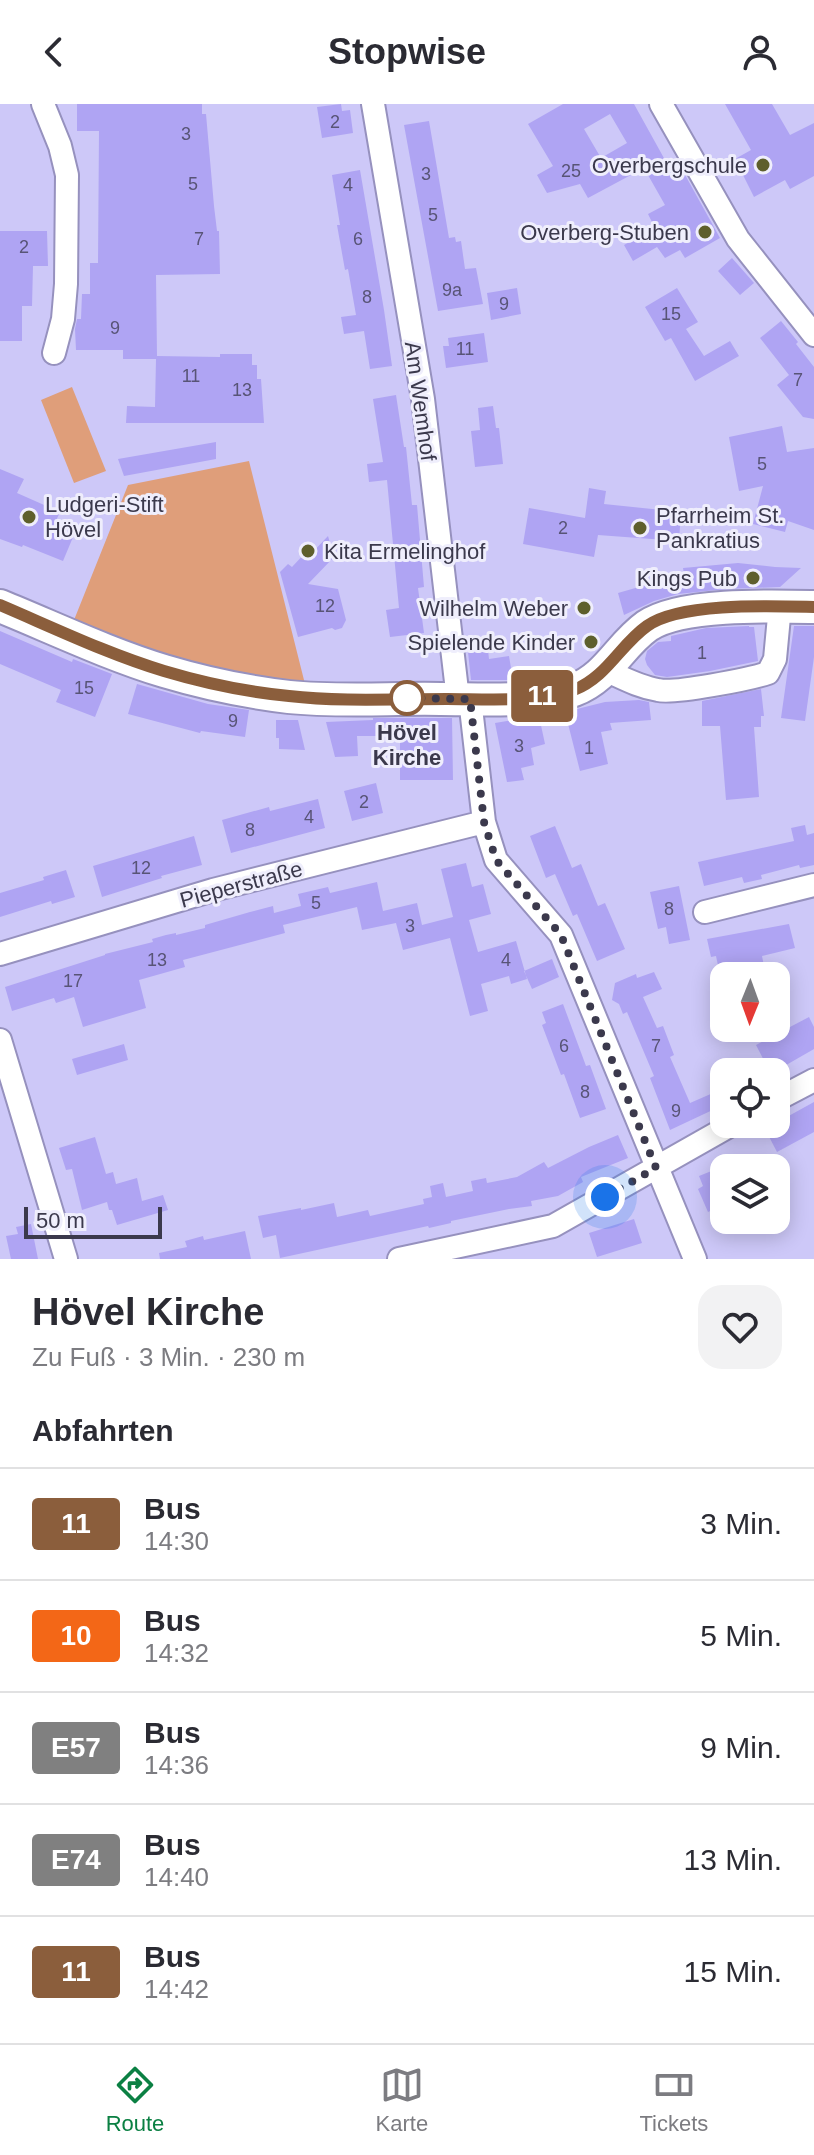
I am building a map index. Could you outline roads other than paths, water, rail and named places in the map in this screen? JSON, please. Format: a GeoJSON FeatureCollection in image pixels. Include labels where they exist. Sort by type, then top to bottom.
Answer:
{"type":"FeatureCollection","features":[{"type":"Feature","properties":{"kind":"street"},"geometry":{"type":"LineString","coordinates":[[43,104],[60,146],[67,175],[66,284],[63,319],[54,353]]}},
{"type":"Feature","properties":{"kind":"street","name":"Am Wemhof"},"geometry":{"type":"LineString","coordinates":[[373,104],[423,399],[484,822],[496,860],[561,935],[695,1259]]}},
{"type":"Feature","properties":{"kind":"street"},"geometry":{"type":"LineString","coordinates":[[661,104],[738,239],[814,335]]}},
{"type":"Feature","properties":{"kind":"street"},"geometry":{"type":"LineString","coordinates":[[0,606],[114,653],[164,671],[218,685],[290,697],[464,699],[541,696],[573,690],[605,670],[638,633],[657,621],[736,606],[814,607]]}},
{"type":"Feature","properties":{"kind":"street"},"geometry":{"type":"LineString","coordinates":[[605,670],[662,692],[768,673],[775,659],[780,606]]}},
{"type":"Feature","properties":{"kind":"street","name":"Pieperstraße"},"geometry":{"type":"LineString","coordinates":[[0,954],[213,890],[484,822]]}},
{"type":"Feature","properties":{"kind":"street"},"geometry":{"type":"LineString","coordinates":[[705,912],[814,885]]}},
{"type":"Feature","properties":{"kind":"street"},"geometry":{"type":"LineString","coordinates":[[0,1040],[66,1259]]}},
{"type":"Feature","properties":{"kind":"street"},"geometry":{"type":"LineString","coordinates":[[790,1093],[814,1080]]}},
{"type":"Feature","properties":{"kind":"street"},"geometry":{"type":"LineString","coordinates":[[399,1259],[553,1226],[710,1137]]}},
{"type":"Feature","properties":{"kind":"place","name":"Overbergschule"},"geometry":{"type":"Point","coordinates":[763,165]}},
{"type":"Feature","properties":{"kind":"place","name":"Overberg-Stuben"},"geometry":{"type":"Point","coordinates":[705,232]}},
{"type":"Feature","properties":{"kind":"place","name":"Ludgeri-Stift Hövel"},"geometry":{"type":"Point","coordinates":[29,517]}},
{"type":"Feature","properties":{"kind":"place","name":"Pfarrheim St. Pankratius"},"geometry":{"type":"Point","coordinates":[640,528]}},
{"type":"Feature","properties":{"kind":"place","name":"Kita Ermelinghof"},"geometry":{"type":"Point","coordinates":[308,551]}},
{"type":"Feature","properties":{"kind":"place","name":"Kings Pub"},"geometry":{"type":"Point","coordinates":[753,578]}},
{"type":"Feature","properties":{"kind":"place","name":"Wilhelm Weber"},"geometry":{"type":"Point","coordinates":[584,608]}},
{"type":"Feature","properties":{"kind":"place","name":"Spielende Kinder"},"geometry":{"type":"Point","coordinates":[591,642]}},
{"type":"Feature","properties":{"kind":"place","name":"Hövel Kirche"},"geometry":{"type":"Point","coordinates":[407,698]}}]}
